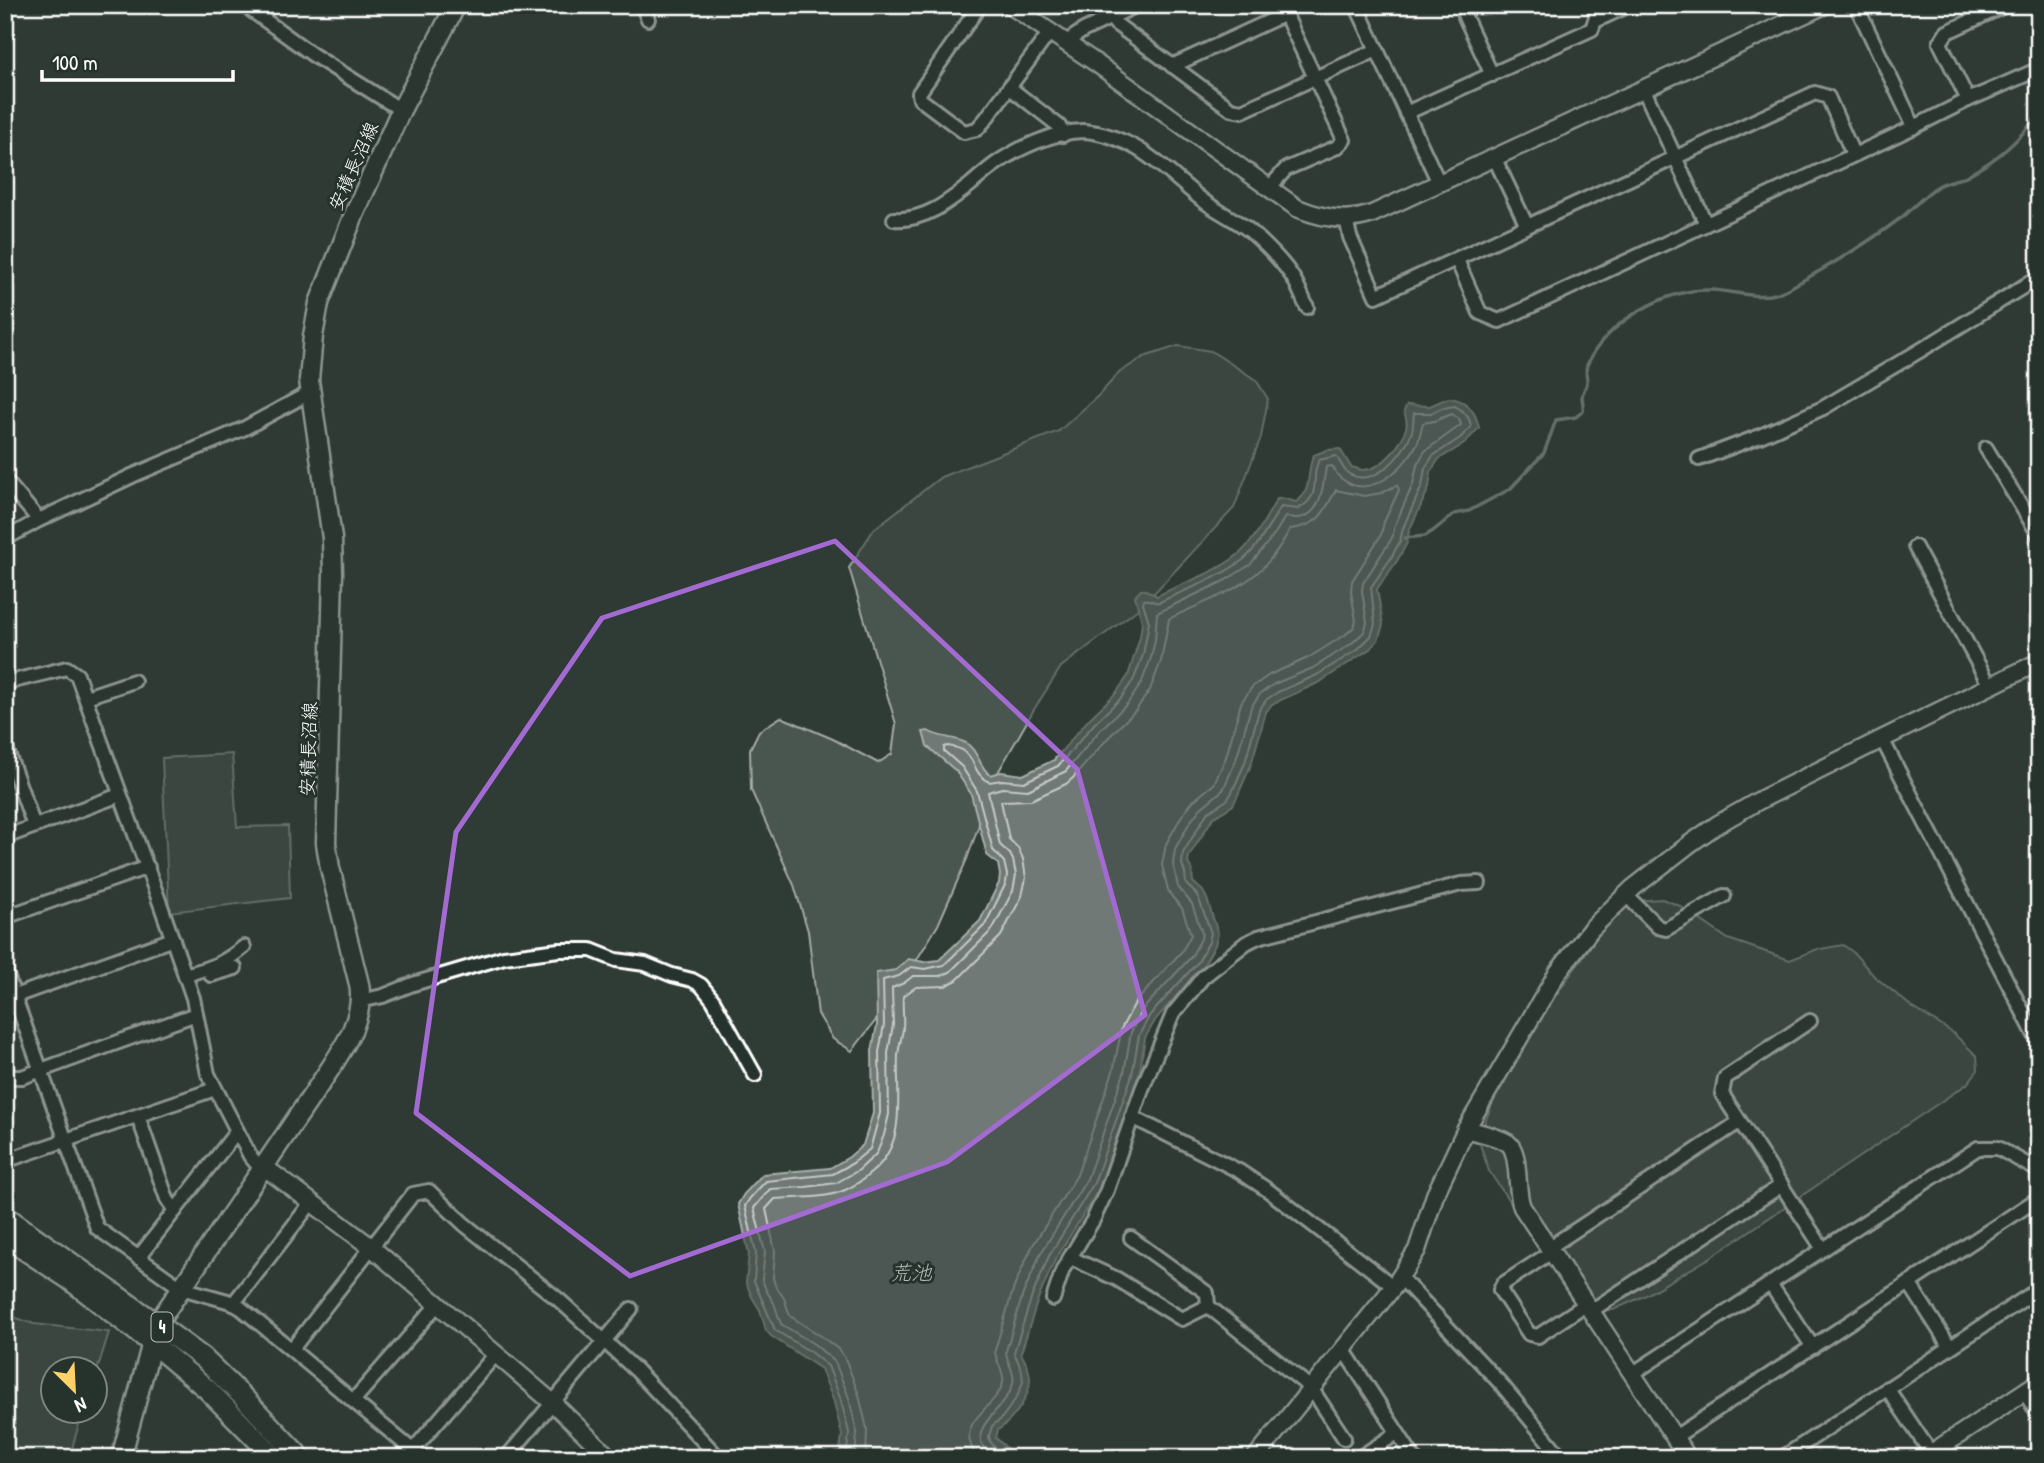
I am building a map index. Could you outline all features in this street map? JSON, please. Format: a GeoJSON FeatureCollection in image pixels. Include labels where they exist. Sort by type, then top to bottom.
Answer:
{"type":"FeatureCollection","features":[{"type":"Feature","properties":{"kind":"highway","name":"4"},"geometry":{"type":"LineString","coordinates":[[5,1216],[203,1358],[301,1458]]}},
{"type":"Feature","properties":{"kind":"highway","name":"4"},"geometry":{"type":"LineString","coordinates":[[5,1237],[69,1279],[153,1344],[207,1389],[275,1458]]}},
{"type":"Feature","properties":{"kind":"main road","name":"安積長沼線"},"geometry":{"type":"LineString","coordinates":[[121,1458],[157,1324],[342,1050],[358,1016],[360,1001],[357,973],[334,888],[326,843],[333,601],[332,538],[309,380],[311,359],[319,303],[352,217],[401,110],[456,5]]}},
{"type":"Feature","properties":{"kind":"street"},"geometry":{"type":"LineString","coordinates":[[244,5],[313,55],[401,110]]}},
{"type":"Feature","properties":{"kind":"street"},"geometry":{"type":"LineString","coordinates":[[642,5],[648,19]]}},
{"type":"Feature","properties":{"kind":"street"},"geometry":{"type":"LineString","coordinates":[[980,5],[919,90],[920,99],[964,132],[977,129],[1050,32]]}},
{"type":"Feature","properties":{"kind":"street"},"geometry":{"type":"LineString","coordinates":[[1010,5],[1297,208],[1320,217],[1355,219],[1372,214],[1825,5]]}},
{"type":"Feature","properties":{"kind":"street"},"geometry":{"type":"LineString","coordinates":[[1065,43],[1073,36],[1137,5]]}},
{"type":"Feature","properties":{"kind":"street"},"geometry":{"type":"LineString","coordinates":[[1356,5],[1439,183]]}},
{"type":"Feature","properties":{"kind":"street"},"geometry":{"type":"LineString","coordinates":[[1472,5],[1467,8],[1465,17],[1492,75]]}},
{"type":"Feature","properties":{"kind":"street"},"geometry":{"type":"LineString","coordinates":[[1406,113],[1592,29],[1597,14],[1593,5]]}},
{"type":"Feature","properties":{"kind":"street"},"geometry":{"type":"LineString","coordinates":[[1595,20],[1629,5]]}},
{"type":"Feature","properties":{"kind":"street"},"geometry":{"type":"LineString","coordinates":[[1856,5],[1914,127]]}},
{"type":"Feature","properties":{"kind":"street"},"geometry":{"type":"LineString","coordinates":[[1968,100],[1940,43],[1947,32],[2006,5]]}},
{"type":"Feature","properties":{"kind":"street"},"geometry":{"type":"LineString","coordinates":[[1172,66],[1283,10],[1344,141],[1337,147],[1286,169],[1270,187]]}},
{"type":"Feature","properties":{"kind":"street"},"geometry":{"type":"LineString","coordinates":[[1111,18],[1115,24],[1231,109],[1242,111],[1377,50]]}},
{"type":"Feature","properties":{"kind":"street"},"geometry":{"type":"LineString","coordinates":[[1457,260],[1480,313],[1499,321],[2039,69]]}},
{"type":"Feature","properties":{"kind":"street"},"geometry":{"type":"LineString","coordinates":[[1010,88],[1059,126],[1063,135]]}},
{"type":"Feature","properties":{"kind":"street"},"geometry":{"type":"LineString","coordinates":[[1644,90],[1706,223]]}},
{"type":"Feature","properties":{"kind":"street"},"geometry":{"type":"LineString","coordinates":[[1346,218],[1350,237],[1376,296],[1815,93],[1828,97],[1853,154]]}},
{"type":"Feature","properties":{"kind":"street"},"geometry":{"type":"LineString","coordinates":[[894,219],[913,219],[931,212],[1010,155],[1033,144],[1083,131],[1123,141],[1141,151],[1209,206],[1249,231],[1277,258],[1295,281],[1307,307]]}},
{"type":"Feature","properties":{"kind":"street"},"geometry":{"type":"LineString","coordinates":[[1494,157],[1527,226]]}},
{"type":"Feature","properties":{"kind":"street"},"geometry":{"type":"LineString","coordinates":[[1699,460],[1823,408],[2039,277]]}},
{"type":"Feature","properties":{"kind":"street"},"geometry":{"type":"LineString","coordinates":[[5,539],[38,520],[134,474],[245,428],[311,392]]}},
{"type":"Feature","properties":{"kind":"street"},"geometry":{"type":"LineString","coordinates":[[1986,448],[2039,535]]}},
{"type":"Feature","properties":{"kind":"street"},"geometry":{"type":"LineString","coordinates":[[5,480],[38,520]]}},
{"type":"Feature","properties":{"kind":"street"},"geometry":{"type":"LineString","coordinates":[[1915,548],[1990,686]]}},
{"type":"Feature","properties":{"kind":"street"},"geometry":{"type":"LineString","coordinates":[[1255,1458],[1397,1282],[1417,1250],[1435,1195],[1466,1129],[1558,972],[1591,929],[1626,895],[1718,824],[2039,662]]}},
{"type":"Feature","properties":{"kind":"street"},"geometry":{"type":"LineString","coordinates":[[5,683],[67,668],[77,675],[173,939],[196,1014],[208,1074],[250,1156],[371,1247],[553,1403],[610,1458]]}},
{"type":"Feature","properties":{"kind":"street"},"geometry":{"type":"LineString","coordinates":[[86,697],[134,681]]}},
{"type":"Feature","properties":{"kind":"street"},"geometry":{"type":"LineString","coordinates":[[1882,739],[2039,1043]]}},
{"type":"Feature","properties":{"kind":"street"},"geometry":{"type":"LineString","coordinates":[[5,745],[34,826]]}},
{"type":"Feature","properties":{"kind":"street"},"geometry":{"type":"LineString","coordinates":[[5,837],[120,795]]}},
{"type":"Feature","properties":{"kind":"street"},"geometry":{"type":"LineString","coordinates":[[5,917],[148,867]]}},
{"type":"Feature","properties":{"kind":"street"},"geometry":{"type":"LineString","coordinates":[[1053,1298],[1063,1269],[1107,1190],[1172,1014],[1203,977],[1246,943],[1258,937],[1461,884],[1479,883]]}},
{"type":"Feature","properties":{"kind":"street"},"geometry":{"type":"LineString","coordinates":[[1626,895],[1658,927],[1666,929],[1724,896]]}},
{"type":"Feature","properties":{"kind":"street"},"geometry":{"type":"LineString","coordinates":[[15,996],[173,939]]}},
{"type":"Feature","properties":{"kind":"street"},"geometry":{"type":"LineString","coordinates":[[186,979],[220,964],[244,947]]}},
{"type":"Feature","properties":{"kind":"street"},"geometry":{"type":"LineString","coordinates":[[360,1001],[504,957],[559,950],[591,950],[617,960],[645,964],[701,985],[713,1000],[755,1075]]}},
{"type":"Feature","properties":{"kind":"street"},"geometry":{"type":"LineString","coordinates":[[186,979],[235,968]]}},
{"type":"Feature","properties":{"kind":"street"},"geometry":{"type":"LineString","coordinates":[[5,970],[97,1228],[181,1288],[233,1304],[292,1349],[418,1454],[496,1354]]}},
{"type":"Feature","properties":{"kind":"street"},"geometry":{"type":"LineString","coordinates":[[5,1073],[18,1078],[196,1014]]}},
{"type":"Feature","properties":{"kind":"street"},"geometry":{"type":"LineString","coordinates":[[1810,1021],[1724,1079],[1722,1094],[1823,1249]]}},
{"type":"Feature","properties":{"kind":"street"},"geometry":{"type":"LineString","coordinates":[[5,1161],[215,1089]]}},
{"type":"Feature","properties":{"kind":"street"},"geometry":{"type":"LineString","coordinates":[[138,1116],[167,1199],[174,1211]]}},
{"type":"Feature","properties":{"kind":"street"},"geometry":{"type":"LineString","coordinates":[[1132,1117],[1239,1171],[1397,1282],[1501,1384],[1562,1458]]}},
{"type":"Feature","properties":{"kind":"street"},"geometry":{"type":"LineString","coordinates":[[1739,1122],[1503,1284],[1500,1290],[1529,1334],[1538,1336],[1589,1307],[1782,1185]]}},
{"type":"Feature","properties":{"kind":"street"},"geometry":{"type":"LineString","coordinates":[[1466,1129],[1507,1143],[1512,1148],[1519,1199],[1525,1213],[1688,1458]]}},
{"type":"Feature","properties":{"kind":"street"},"geometry":{"type":"LineString","coordinates":[[138,1258],[237,1131]]}},
{"type":"Feature","properties":{"kind":"street"},"geometry":{"type":"LineString","coordinates":[[1632,1374],[1978,1148],[1998,1148],[2039,1171]]}},
{"type":"Feature","properties":{"kind":"street"},"geometry":{"type":"LineString","coordinates":[[292,1349],[413,1194],[429,1191],[464,1224],[559,1300],[636,1370],[719,1458]]}},
{"type":"Feature","properties":{"kind":"street"},"geometry":{"type":"LineString","coordinates":[[1675,1437],[2039,1198]]}},
{"type":"Feature","properties":{"kind":"street"},"geometry":{"type":"LineString","coordinates":[[233,1304],[311,1203]]}},
{"type":"Feature","properties":{"kind":"street"},"geometry":{"type":"LineString","coordinates":[[1131,1238],[1207,1293],[1208,1306],[1311,1388],[1344,1438]]}},
{"type":"Feature","properties":{"kind":"street"},"geometry":{"type":"LineString","coordinates":[[1071,1258],[1117,1279],[1182,1319],[1208,1306]]}},
{"type":"Feature","properties":{"kind":"street"},"geometry":{"type":"LineString","coordinates":[[1909,1283],[1951,1347]]}},
{"type":"Feature","properties":{"kind":"street"},"geometry":{"type":"LineString","coordinates":[[1770,1284],[1813,1347]]}},
{"type":"Feature","properties":{"kind":"street"},"geometry":{"type":"LineString","coordinates":[[1782,1458],[2039,1289]]}},
{"type":"Feature","properties":{"kind":"street"},"geometry":{"type":"LineString","coordinates":[[353,1401],[437,1305]]}},
{"type":"Feature","properties":{"kind":"street"},"geometry":{"type":"LineString","coordinates":[[506,1458],[631,1309]]}},
{"type":"Feature","properties":{"kind":"street"},"geometry":{"type":"LineString","coordinates":[[1343,1349],[1414,1458]]}},
{"type":"Feature","properties":{"kind":"street"},"geometry":{"type":"LineString","coordinates":[[1887,1388],[1927,1455],[2039,1382]]}},
{"type":"Feature","properties":{"kind":"street"},"geometry":{"type":"LineString","coordinates":[[2024,1392],[2039,1415]]}},
{"type":"Feature","properties":{"kind":"street"},"geometry":{"type":"LineString","coordinates":[[1359,1458],[1397,1433]]}},
{"type":"Feature","properties":{"kind":"highlighted area"},"geometry":{"type":"Polygon","coordinates":[[[835,541],[1077,769],[1145,1015],[947,1162],[630,1276],[416,1113],[456,832],[602,618],[835,541]]]}},
{"type":"Feature","properties":{"kind":"shaded area"},"geometry":{"type":"Polygon","coordinates":[[[1178,346],[1211,351],[1256,380],[1268,399],[1261,437],[1234,508],[1142,606],[1061,667],[996,776],[967,859],[938,925],[894,997],[852,1051],[833,1039],[818,1014],[808,931],[794,885],[751,790],[750,749],[759,731],[781,717],[833,739],[878,763],[892,754],[896,724],[849,568],[874,529],[941,477],[1059,431],[1120,372],[1144,357],[1178,346]]]}},
{"type":"Feature","properties":{"kind":"shaded area"},"geometry":{"type":"Polygon","coordinates":[[[232,754],[237,827],[288,826],[290,898],[169,912],[162,758],[232,754]]]}},
{"type":"Feature","properties":{"kind":"shaded area"},"geometry":{"type":"Polygon","coordinates":[[[1662,899],[1680,906],[1728,939],[1790,960],[1815,950],[1843,945],[1854,953],[1874,976],[1912,1007],[1953,1033],[1977,1056],[1978,1070],[1967,1084],[1708,1259],[1644,1296],[1613,1310],[1591,1309],[1571,1293],[1489,1171],[1478,1138],[1502,1081],[1556,995],[1620,905],[1633,901],[1662,899]]]}},
{"type":"Feature","properties":{"kind":"shaded area"},"geometry":{"type":"Polygon","coordinates":[[[5,1314],[34,1324],[109,1332],[102,1354],[38,1354],[38,1424],[79,1424],[69,1458],[5,1458],[5,1314]]]}},
{"type":"Feature","properties":{"kind":"water","name":"荒池"},"geometry":{"type":"Polygon","coordinates":[[[1448,398],[1465,403],[1475,416],[1479,428],[1464,444],[1439,459],[1431,471],[1429,488],[1409,531],[1407,543],[1377,589],[1383,625],[1378,640],[1371,648],[1320,682],[1272,704],[1266,712],[1251,765],[1233,805],[1213,818],[1189,856],[1193,882],[1207,899],[1218,934],[1215,945],[1203,966],[1156,1019],[1145,1038],[1139,1076],[1101,1186],[1055,1260],[1038,1299],[1021,1353],[1030,1375],[1027,1394],[1015,1414],[998,1430],[996,1438],[1017,1458],[839,1458],[842,1435],[834,1402],[821,1369],[771,1336],[746,1282],[749,1254],[738,1204],[763,1174],[830,1168],[863,1145],[873,1113],[872,1051],[877,1025],[876,973],[896,970],[908,959],[924,962],[939,960],[980,921],[999,883],[998,864],[987,855],[971,794],[956,771],[927,746],[923,732],[928,731],[966,743],[990,775],[1001,772],[1023,775],[1054,760],[1089,719],[1116,693],[1128,676],[1140,637],[1142,622],[1135,596],[1141,590],[1157,596],[1211,572],[1240,553],[1260,528],[1277,499],[1296,502],[1302,497],[1314,455],[1340,449],[1351,467],[1369,469],[1390,456],[1404,435],[1407,424],[1404,411],[1407,405],[1430,406],[1448,398]]]}},
{"type":"Feature","properties":{"kind":"waterway"},"geometry":{"type":"LineString","coordinates":[[1405,538],[1425,536],[1454,514],[1469,511],[1510,489],[1544,453],[1556,420],[1576,417],[1583,411],[1582,396],[1587,383],[1587,365],[1608,335],[1639,311],[1675,295],[1694,291],[1712,290],[1760,296],[1788,289],[1879,234],[1938,186],[1964,177],[1989,162],[2016,141],[2039,113]]}}]}
